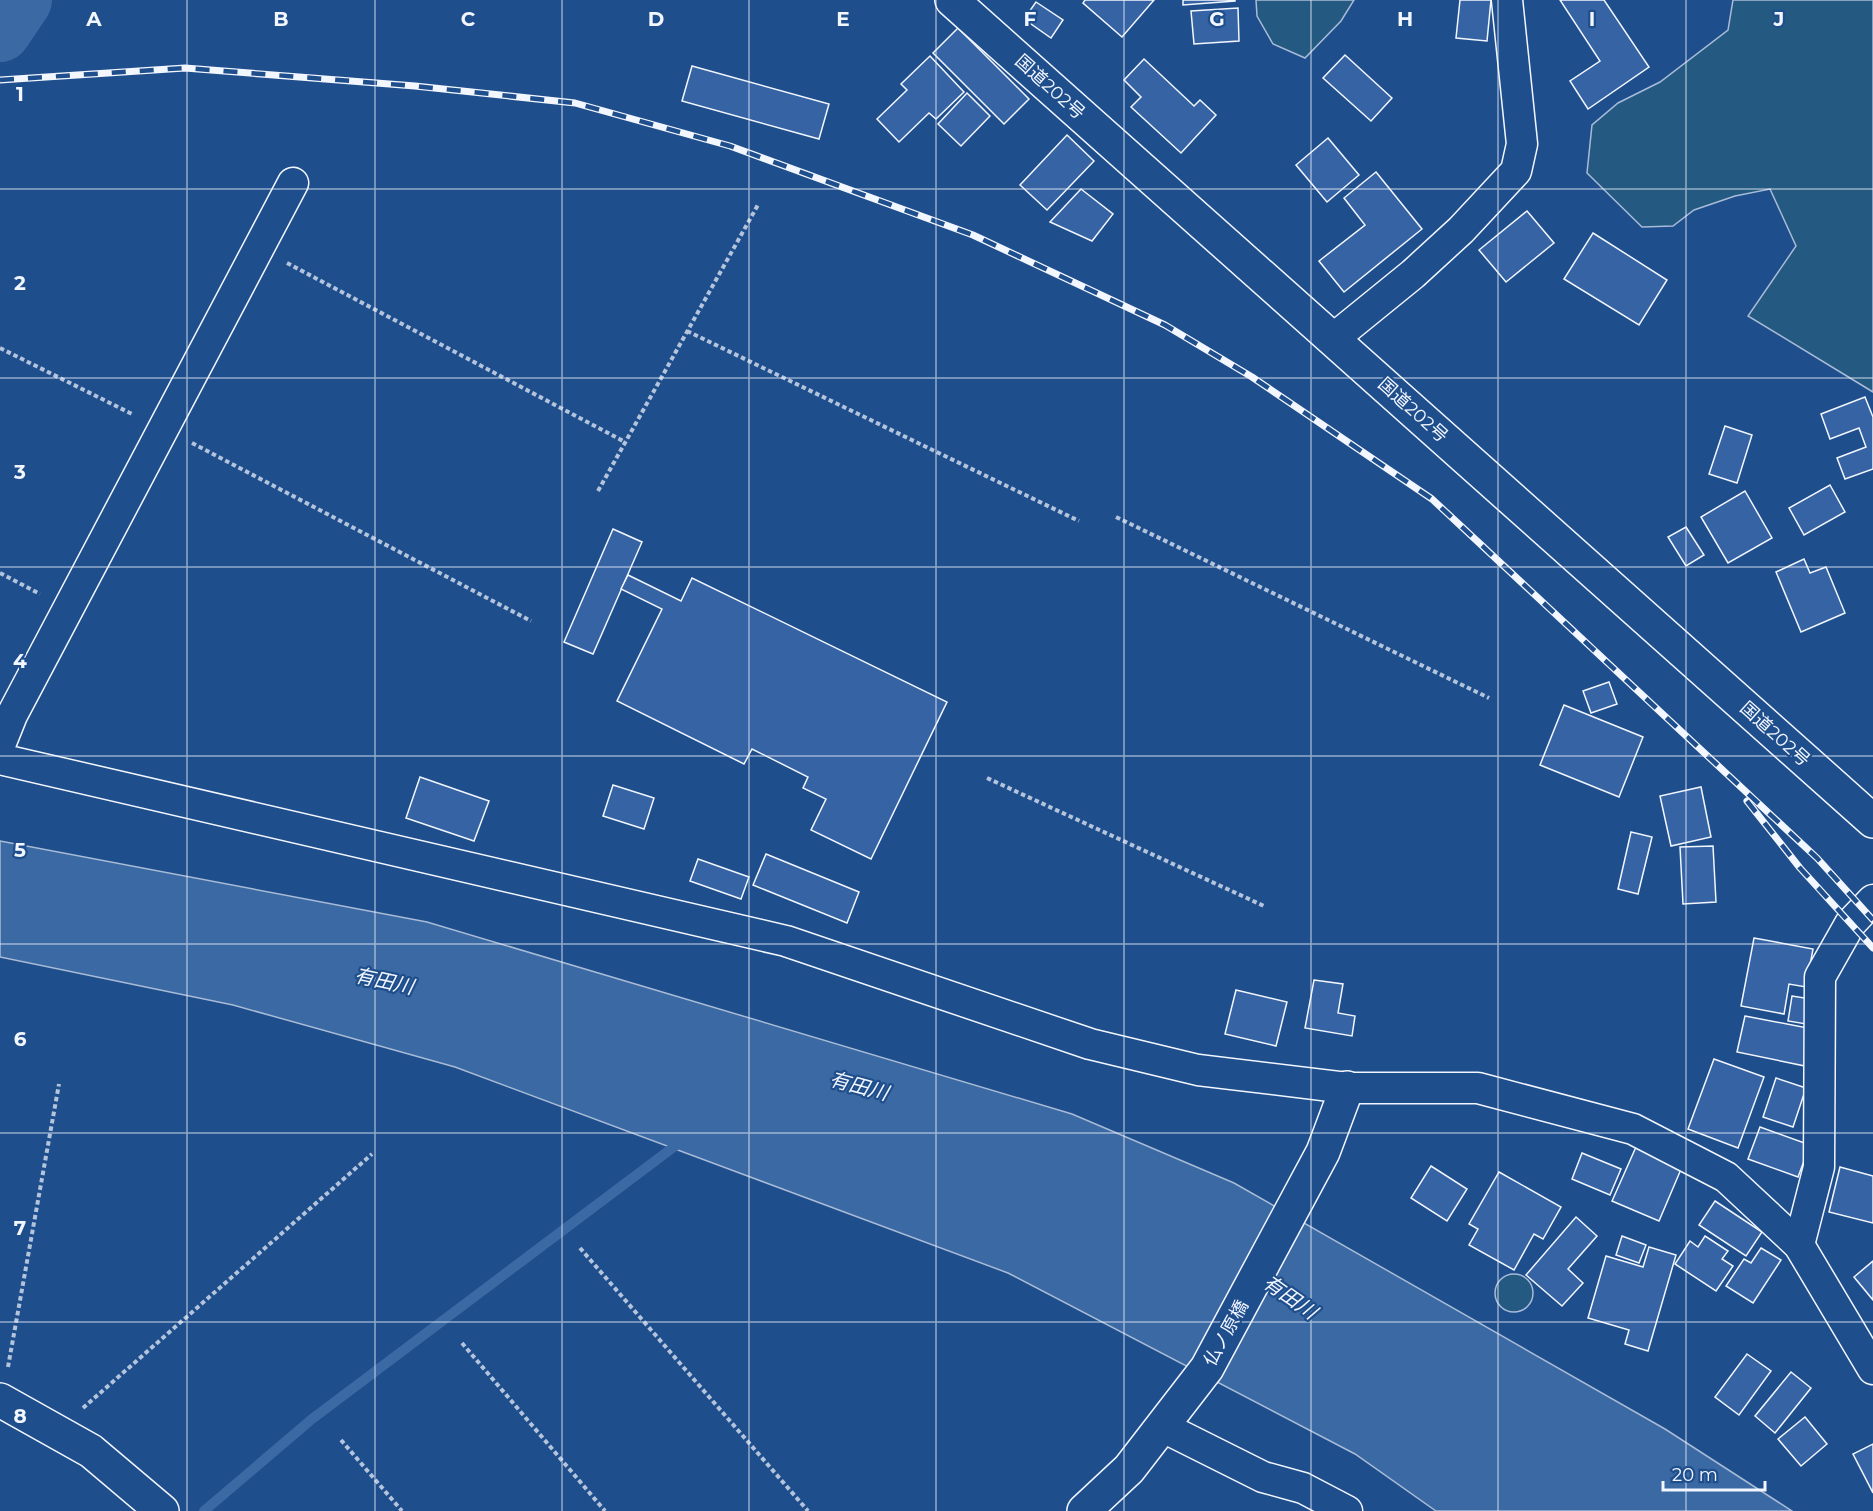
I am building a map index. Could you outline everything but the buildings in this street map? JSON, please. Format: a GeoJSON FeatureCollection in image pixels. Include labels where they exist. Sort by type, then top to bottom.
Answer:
{"type":"FeatureCollection","features":[{"type":"Feature","properties":{"kind":"main road","name":"国道202号"},"geometry":{"type":"LineString","coordinates":[[952,0],[1873,821]]}},
{"type":"Feature","properties":{"kind":"main road","name":"仏ノ原橋"},"geometry":{"type":"LineString","coordinates":[[1084,1511],[1129,1469],[1207,1368],[1275,1245],[1300,1191],[1323,1152],[1347,1088]]}},
{"type":"Feature","properties":{"kind":"main road"},"geometry":{"type":"LineString","coordinates":[[3,1389],[91,1451],[162,1511]]}},
{"type":"Feature","properties":{"kind":"street"},"geometry":{"type":"LineString","coordinates":[[1333,339],[1413,274],[1461,230],[1516,171],[1522,144],[1507,0]]}},
{"type":"Feature","properties":{"kind":"street"},"geometry":{"type":"LineString","coordinates":[[0,745],[17,704],[293,183]]}},
{"type":"Feature","properties":{"kind":"street"},"geometry":{"type":"LineString","coordinates":[[0,759],[786,941],[1090,1044],[1198,1070],[1347,1088],[1478,1088],[1633,1129],[1726,1178],[1798,1245],[1873,1369]]}},
{"type":"Feature","properties":{"kind":"street"},"geometry":{"type":"LineString","coordinates":[[1798,1245],[1819,1167],[1820,976],[1850,924],[1873,900]]}},
{"type":"Feature","properties":{"kind":"street"},"geometry":{"type":"LineString","coordinates":[[1171,1416],[1263,1477],[1303,1488],[1347,1511]]}},
{"type":"Feature","properties":{"kind":"path"},"geometry":{"type":"LineString","coordinates":[[598,491],[759,203]]}},
{"type":"Feature","properties":{"kind":"path"},"geometry":{"type":"LineString","coordinates":[[280,259],[625,442]]}},
{"type":"Feature","properties":{"kind":"path"},"geometry":{"type":"LineString","coordinates":[[687,331],[1079,521]]}},
{"type":"Feature","properties":{"kind":"path"},"geometry":{"type":"LineString","coordinates":[[0,348],[140,418]]}},
{"type":"Feature","properties":{"kind":"path"},"geometry":{"type":"LineString","coordinates":[[186,440],[531,621]]}},
{"type":"Feature","properties":{"kind":"path"},"geometry":{"type":"LineString","coordinates":[[1116,517],[1489,698]]}},
{"type":"Feature","properties":{"kind":"path"},"geometry":{"type":"LineString","coordinates":[[0,573],[49,598]]}},
{"type":"Feature","properties":{"kind":"path"},"geometry":{"type":"LineString","coordinates":[[987,778],[1264,906]]}},
{"type":"Feature","properties":{"kind":"path"},"geometry":{"type":"LineString","coordinates":[[3,1389],[59,1084]]}},
{"type":"Feature","properties":{"kind":"path"},"geometry":{"type":"LineString","coordinates":[[74,1416],[372,1154]]}},
{"type":"Feature","properties":{"kind":"path"},"geometry":{"type":"LineString","coordinates":[[580,1248],[808,1511]]}},
{"type":"Feature","properties":{"kind":"path"},"geometry":{"type":"LineString","coordinates":[[462,1343],[605,1511]]}},
{"type":"Feature","properties":{"kind":"path"},"geometry":{"type":"LineString","coordinates":[[341,1440],[402,1511]]}},
{"type":"Feature","properties":{"kind":"shaded area"},"geometry":{"type":"Polygon","coordinates":[[[1256,0],[1354,0],[1341,21],[1305,58],[1273,44],[1257,16],[1256,0]]]}},
{"type":"Feature","properties":{"kind":"shaded area"},"geometry":{"type":"Polygon","coordinates":[[[1733,0],[1873,0],[1873,392],[1748,316],[1796,246],[1770,189],[1735,196],[1694,210],[1673,226],[1642,227],[1587,173],[1592,125],[1618,103],[1660,82],[1728,30],[1733,0]]]}},
{"type":"Feature","properties":{"kind":"shaded area"},"geometry":{"type":"Polygon","coordinates":[[[1514,1274],[1521,1275],[1527,1280],[1532,1286],[1532,1300],[1527,1306],[1521,1311],[1514,1312],[1507,1311],[1501,1306],[1496,1300],[1495,1293],[1496,1286],[1501,1280],[1507,1275],[1514,1274]]]}},
{"type":"Feature","properties":{"kind":"water","name":"有田川"},"geometry":{"type":"Polygon","coordinates":[[[0,841],[427,922],[1072,1114],[1234,1183],[1665,1429],[1792,1511],[1436,1511],[1355,1454],[1008,1273],[455,1067],[233,1005],[0,957],[0,841]]]}},
{"type":"Feature","properties":{"kind":"waterway"},"geometry":{"type":"LineString","coordinates":[[0,31],[21,0]]}},
{"type":"Feature","properties":{"kind":"waterway"},"geometry":{"type":"LineString","coordinates":[[204,1511],[312,1419],[683,1140]]}},
{"type":"Feature","properties":{"kind":"railway"},"geometry":{"type":"LineString","coordinates":[[0,80],[185,68],[415,86],[575,103],[730,146],[973,235],[1165,325],[1252,377],[1432,499],[1817,858],[1873,920]]}},
{"type":"Feature","properties":{"kind":"railway"},"geometry":{"type":"LineString","coordinates":[[1747,801],[1800,868],[1873,948]]}}]}
